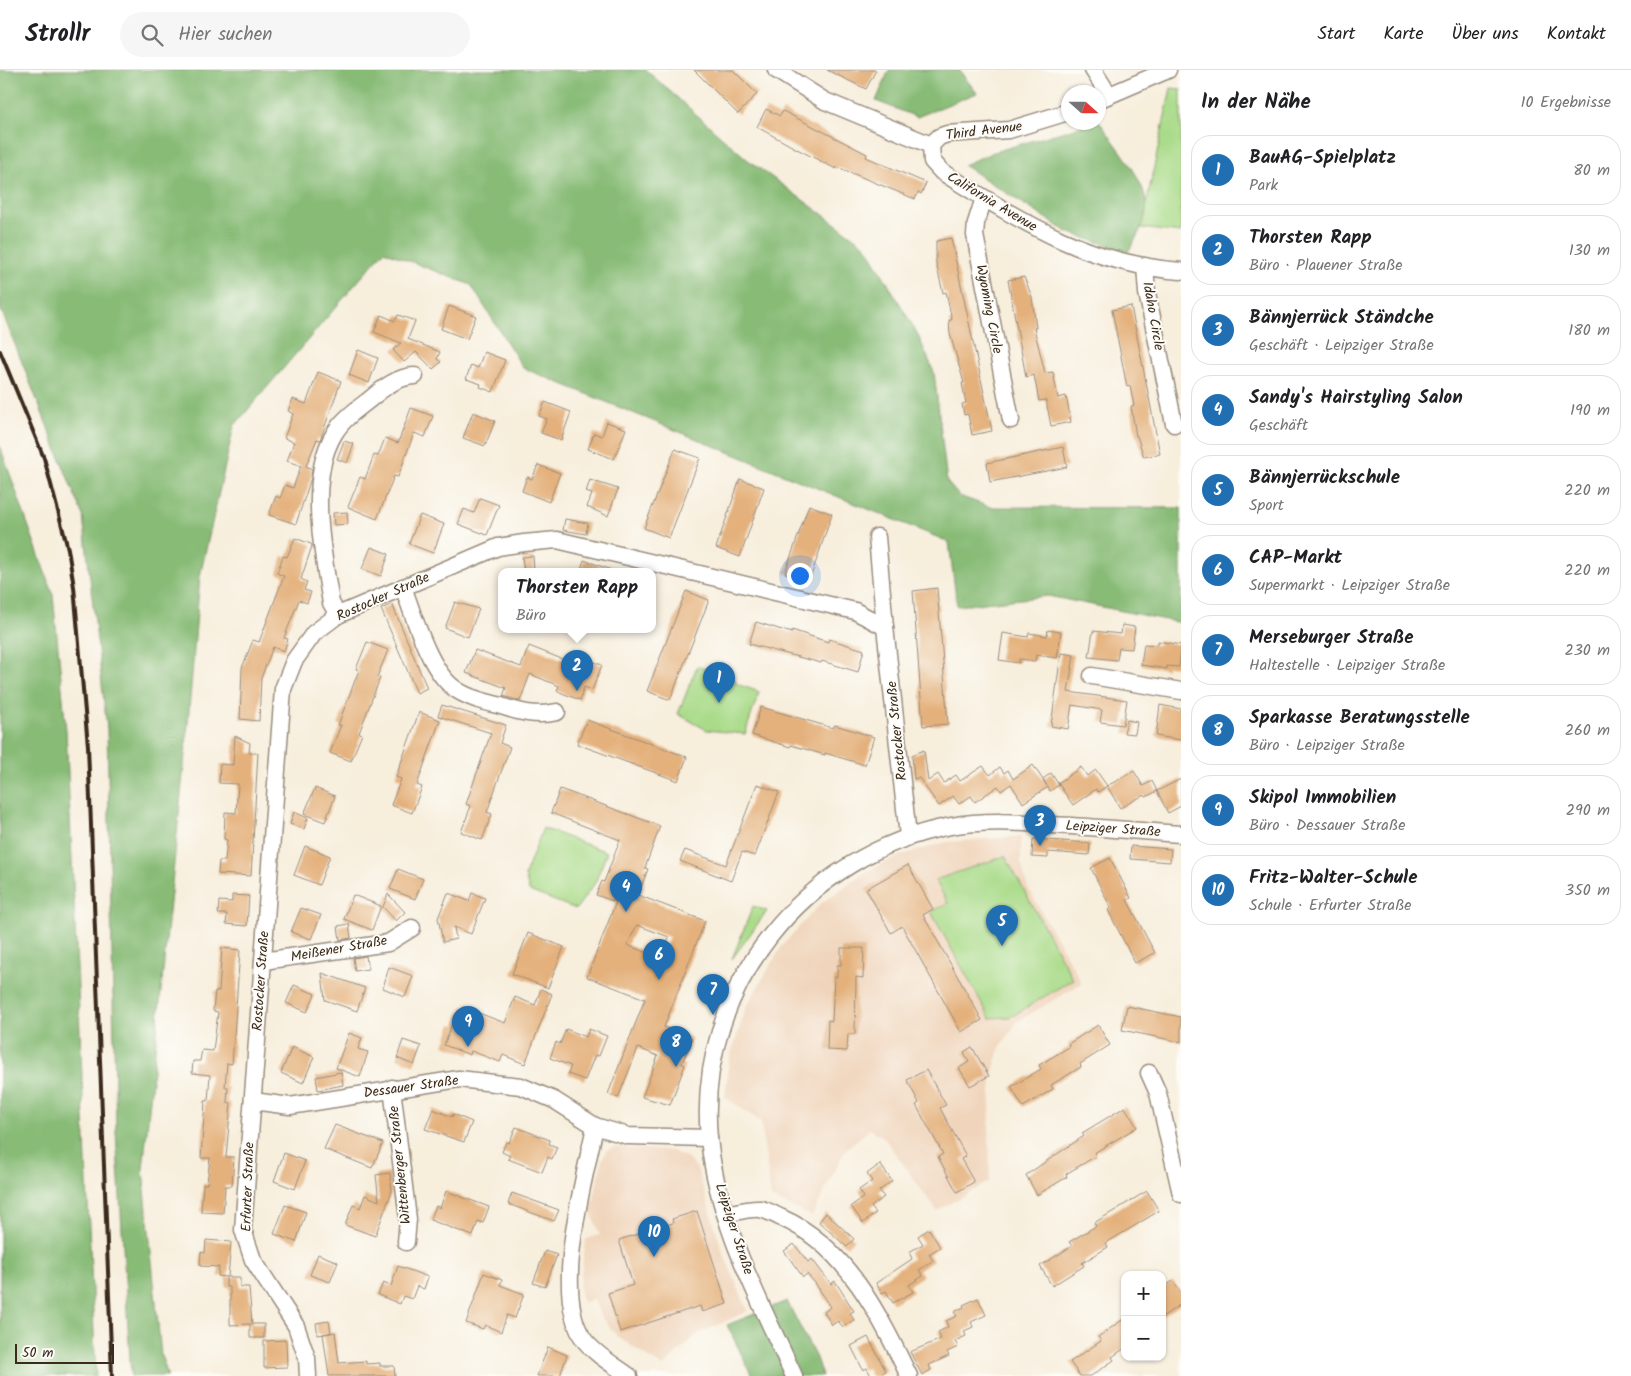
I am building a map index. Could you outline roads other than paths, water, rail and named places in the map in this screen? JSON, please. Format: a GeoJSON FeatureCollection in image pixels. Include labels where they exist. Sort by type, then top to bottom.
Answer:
{"type":"FeatureCollection","features":[{"type":"Feature","properties":{"kind":"street"},"geometry":{"type":"LineString","coordinates":[[776,70],[825,101],[931,145]]}},
{"type":"Feature","properties":{"kind":"street"},"geometry":{"type":"LineString","coordinates":[[1093,70],[1099,85]]}},
{"type":"Feature","properties":{"kind":"street"},"geometry":{"type":"LineString","coordinates":[[1106,96],[1168,70]]}},
{"type":"Feature","properties":{"kind":"street","name":"Third Avenue"},"geometry":{"type":"LineString","coordinates":[[931,145],[947,134],[1009,130],[1061,114]]}},
{"type":"Feature","properties":{"kind":"street","name":"California Avenue"},"geometry":{"type":"LineString","coordinates":[[931,145],[932,161],[936,167],[1041,232],[1071,246],[1098,255],[1145,266],[1181,271]]}},
{"type":"Feature","properties":{"kind":"street","name":"Wyoming Circle"},"geometry":{"type":"LineString","coordinates":[[984,198],[976,223],[975,234],[1011,420]]}},
{"type":"Feature","properties":{"kind":"street","name":"Idaho Circle"},"geometry":{"type":"LineString","coordinates":[[1145,266],[1147,293],[1174,424]]}},
{"type":"Feature","properties":{"kind":"street"},"geometry":{"type":"LineString","coordinates":[[338,615],[331,603],[320,508],[320,478],[326,451],[334,434],[346,418],[384,388],[404,376],[415,376]]}},
{"type":"Feature","properties":{"kind":"street","name":"Rostocker Straße"},"geometry":{"type":"LineString","coordinates":[[876,537],[908,836]]}},
{"type":"Feature","properties":{"kind":"street","name":"Rostocker Straße"},"geometry":{"type":"LineString","coordinates":[[253,1101],[283,689],[294,660],[314,633],[338,615],[498,547],[556,540],[855,611],[886,627]]}},
{"type":"Feature","properties":{"kind":"street"},"geometry":{"type":"LineString","coordinates":[[403,587],[429,653],[444,677],[454,688],[466,695],[517,712],[544,715],[557,712]]}},
{"type":"Feature","properties":{"kind":"street"},"geometry":{"type":"LineString","coordinates":[[1092,676],[1181,691]]}},
{"type":"Feature","properties":{"kind":"street","name":"Leipziger Straße"},"geometry":{"type":"LineString","coordinates":[[794,1376],[753,1286],[726,1214],[709,1138],[708,1104],[718,1039],[734,994],[757,953],[786,914],[830,877],[908,836],[954,826],[992,822],[1181,834]]}},
{"type":"Feature","properties":{"kind":"street","name":"Meißener Straße"},"geometry":{"type":"LineString","coordinates":[[263,961],[388,943],[412,928]]}},
{"type":"Feature","properties":{"kind":"street"},"geometry":{"type":"LineString","coordinates":[[1148,1073],[1158,1093],[1181,1194]]}},
{"type":"Feature","properties":{"kind":"street","name":"Dessauer Straße"},"geometry":{"type":"LineString","coordinates":[[253,1101],[290,1106],[392,1088],[460,1079],[521,1086],[554,1100],[595,1126],[628,1136],[709,1138]]}},
{"type":"Feature","properties":{"kind":"street","name":"Wittenberger Straße"},"geometry":{"type":"LineString","coordinates":[[392,1088],[408,1219],[406,1242]]}},
{"type":"Feature","properties":{"kind":"street","name":"Erfurter Straße"},"geometry":{"type":"LineString","coordinates":[[253,1101],[243,1230],[253,1260],[296,1326],[307,1358],[308,1376]]}},
{"type":"Feature","properties":{"kind":"street"},"geometry":{"type":"LineString","coordinates":[[595,1126],[569,1266],[569,1296],[576,1323],[585,1340],[602,1357],[630,1376]]}},
{"type":"Feature","properties":{"kind":"street"},"geometry":{"type":"LineString","coordinates":[[726,1214],[760,1209],[798,1225],[822,1242],[841,1262],[864,1294],[890,1335],[909,1376]]}},
{"type":"Feature","properties":{"kind":"railway"},"geometry":{"type":"LineString","coordinates":[[0,351],[44,458],[68,549],[74,587],[88,746],[112,1376]]}},
{"type":"Feature","properties":{"kind":"place","name":"Thorsten Rapp"},"geometry":{"type":"Point","coordinates":[577,691]}},
{"type":"Feature","properties":{"kind":"place","name":"BauAG-Spielplatz"},"geometry":{"type":"Point","coordinates":[719,703]}},
{"type":"Feature","properties":{"kind":"place","name":"Bännjerrück Ständche"},"geometry":{"type":"Point","coordinates":[1040,846]}},
{"type":"Feature","properties":{"kind":"place","name":"Sandy's Hairstyling Salon"},"geometry":{"type":"Point","coordinates":[626,912]}},
{"type":"Feature","properties":{"kind":"place","name":"Bännjerrückschule"},"geometry":{"type":"Point","coordinates":[1002,946]}},
{"type":"Feature","properties":{"kind":"place","name":"CAP-Markt"},"geometry":{"type":"Point","coordinates":[659,980]}},
{"type":"Feature","properties":{"kind":"place","name":"Merseburger Straße"},"geometry":{"type":"Point","coordinates":[713,1015]}},
{"type":"Feature","properties":{"kind":"place","name":"Skipol Immobilien"},"geometry":{"type":"Point","coordinates":[468,1047]}},
{"type":"Feature","properties":{"kind":"place","name":"Sparkasse Beratungsstelle"},"geometry":{"type":"Point","coordinates":[676,1067]}},
{"type":"Feature","properties":{"kind":"place","name":"Fritz-Walter-Schule"},"geometry":{"type":"Point","coordinates":[654,1257]}}]}
